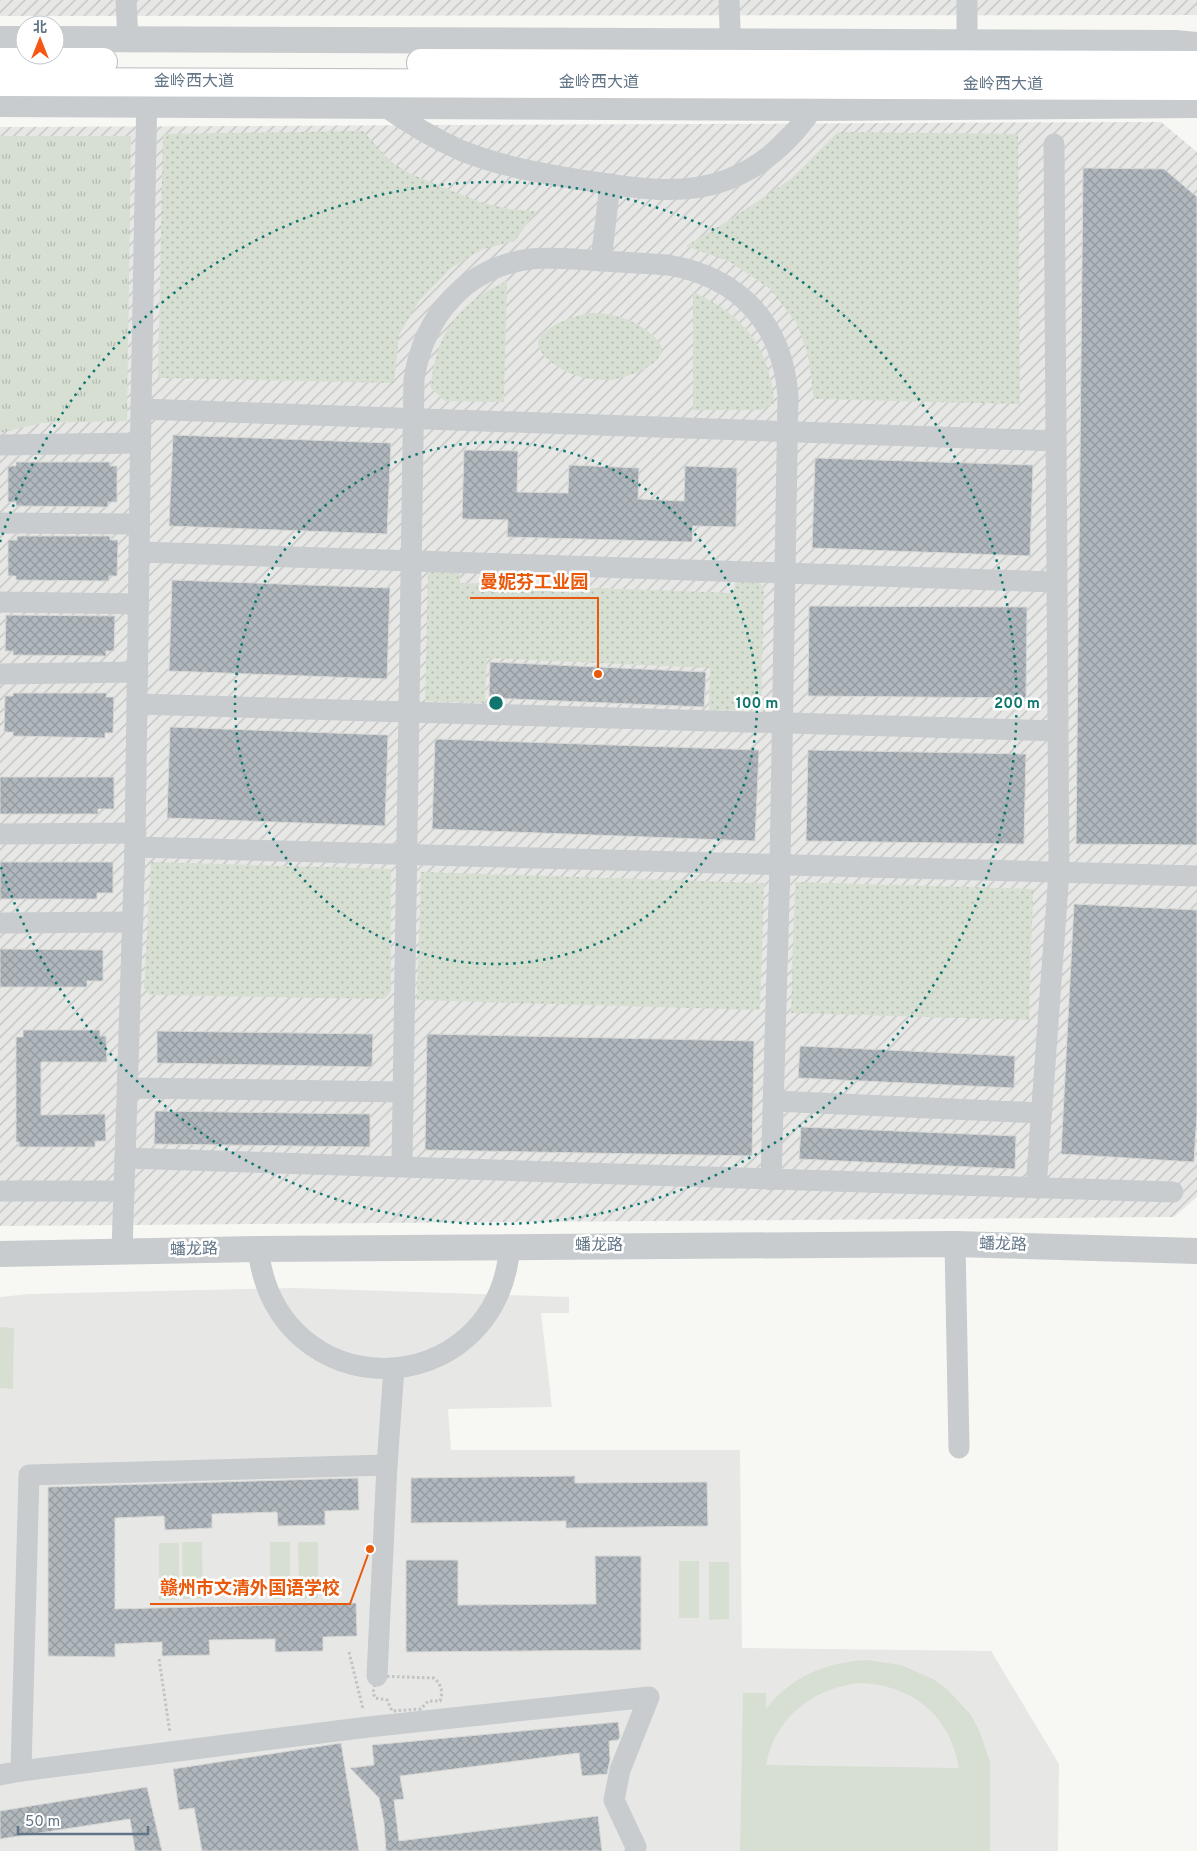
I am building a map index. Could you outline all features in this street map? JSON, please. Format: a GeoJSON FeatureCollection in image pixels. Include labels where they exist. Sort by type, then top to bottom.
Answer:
{"type":"FeatureCollection","features":[{"type":"Feature","properties":{"kind":"main road","name":"金岭西大道"},"geometry":{"type":"LineString","coordinates":[[0,62],[731,53],[967,54],[1195,86]]}},
{"type":"Feature","properties":{"kind":"main road","name":"金岭西大道"},"geometry":{"type":"LineString","coordinates":[[0,82],[147,93],[1195,86]]}},
{"type":"Feature","properties":{"kind":"street"},"geometry":{"type":"LineString","coordinates":[[126,0],[128,40]]}},
{"type":"Feature","properties":{"kind":"street"},"geometry":{"type":"LineString","coordinates":[[65,39],[731,53],[730,0]]}},
{"type":"Feature","properties":{"kind":"street"},"geometry":{"type":"LineString","coordinates":[[967,0],[967,54],[1165,43],[1197,45]]}},
{"type":"Feature","properties":{"kind":"street"},"geometry":{"type":"LineString","coordinates":[[0,39],[15,39]]}},
{"type":"Feature","properties":{"kind":"street"},"geometry":{"type":"LineString","coordinates":[[0,104],[147,93],[384,106],[813,108],[1195,86]]}},
{"type":"Feature","properties":{"kind":"street"},"geometry":{"type":"LineString","coordinates":[[122,1251],[136,840],[140,443],[147,93]]}},
{"type":"Feature","properties":{"kind":"street"},"geometry":{"type":"LineString","coordinates":[[384,106],[434,137],[487,160],[525,170],[610,184],[668,190],[705,186],[723,181],[758,164],[775,153],[789,139],[813,108]]}},
{"type":"Feature","properties":{"kind":"street"},"geometry":{"type":"LineString","coordinates":[[1036,1188],[1059,872],[1054,144]]}},
{"type":"Feature","properties":{"kind":"street"},"geometry":{"type":"LineString","coordinates":[[602,261],[610,184]]}},
{"type":"Feature","properties":{"kind":"street"},"geometry":{"type":"LineString","coordinates":[[402,1165],[414,379],[422,344],[439,314],[463,288],[494,269],[521,261],[548,258],[668,265],[686,268],[721,282],[737,292],[750,305],[771,333],[784,363],[788,395],[783,723],[771,1180]]}},
{"type":"Feature","properties":{"kind":"street"},"geometry":{"type":"LineString","coordinates":[[141,409],[1056,441]]}},
{"type":"Feature","properties":{"kind":"street"},"geometry":{"type":"LineString","coordinates":[[0,445],[140,443]]}},
{"type":"Feature","properties":{"kind":"street"},"geometry":{"type":"LineString","coordinates":[[0,523],[139,524]]}},
{"type":"Feature","properties":{"kind":"street"},"geometry":{"type":"LineString","coordinates":[[139,552],[1057,582]]}},
{"type":"Feature","properties":{"kind":"street"},"geometry":{"type":"LineString","coordinates":[[0,602],[138,604]]}},
{"type":"Feature","properties":{"kind":"street"},"geometry":{"type":"LineString","coordinates":[[0,674],[138,672]]}},
{"type":"Feature","properties":{"kind":"street"},"geometry":{"type":"LineString","coordinates":[[137,704],[1058,731]]}},
{"type":"Feature","properties":{"kind":"street"},"geometry":{"type":"LineString","coordinates":[[0,834],[406,854],[1197,876]]}},
{"type":"Feature","properties":{"kind":"street"},"geometry":{"type":"LineString","coordinates":[[0,922],[133,922]]}},
{"type":"Feature","properties":{"kind":"street"},"geometry":{"type":"LineString","coordinates":[[128,1088],[403,1092]]}},
{"type":"Feature","properties":{"kind":"street"},"geometry":{"type":"LineString","coordinates":[[774,1102],[1041,1113]]}},
{"type":"Feature","properties":{"kind":"street"},"geometry":{"type":"LineString","coordinates":[[125,1158],[402,1165],[771,1180],[1173,1192]]}},
{"type":"Feature","properties":{"kind":"street"},"geometry":{"type":"LineString","coordinates":[[0,1191],[124,1191]]}},
{"type":"Feature","properties":{"kind":"street"},"geometry":{"type":"LineString","coordinates":[[955,1244],[959,1448]]}},
{"type":"Feature","properties":{"kind":"street","name":"蟠龙路"},"geometry":{"type":"LineString","coordinates":[[0,1254],[258,1249],[955,1244],[1197,1251]]}},
{"type":"Feature","properties":{"kind":"street"},"geometry":{"type":"LineString","coordinates":[[258,1249],[264,1284],[271,1300],[286,1322],[304,1340],[319,1350],[351,1364],[368,1368],[394,1368],[420,1364],[452,1349],[478,1326],[489,1312],[501,1289],[508,1264],[510,1247]]}},
{"type":"Feature","properties":{"kind":"street"},"geometry":{"type":"LineString","coordinates":[[377,1676],[387,1465],[394,1368]]}},
{"type":"Feature","properties":{"kind":"street"},"geometry":{"type":"LineString","coordinates":[[22,1771],[29,1475],[387,1465]]}},
{"type":"Feature","properties":{"kind":"street"},"geometry":{"type":"LineString","coordinates":[[0,1775],[368,1727],[649,1697],[620,1770],[614,1800],[636,1847],[635,1851]]}},
{"type":"Feature","properties":{"kind":"path"},"geometry":{"type":"LineString","coordinates":[[349,1652],[368,1727]]}},
{"type":"Feature","properties":{"kind":"path"},"geometry":{"type":"LineString","coordinates":[[159,1660],[173,1751]]}},
{"type":"Feature","properties":{"kind":"path"},"geometry":{"type":"LineString","coordinates":[[377,1676],[434,1678],[439,1682],[442,1694],[440,1701],[428,1701],[421,1709],[392,1711],[387,1700],[375,1698],[373,1692],[377,1676]]}},
{"type":"Feature","properties":{"kind":"shaded area"},"geometry":{"type":"Polygon","coordinates":[[[0,0],[1197,0],[1197,15],[0,16],[0,0]]]}},
{"type":"Feature","properties":{"kind":"shaded area"},"geometry":{"type":"Polygon","coordinates":[[[1161,122],[1197,152],[1197,1197],[1174,1217],[0,1226],[0,127],[1161,122]]]}},
{"type":"Feature","properties":{"kind":"shaded area"},"geometry":{"type":"Polygon","coordinates":[[[294,1288],[569,1297],[569,1313],[541,1313],[552,1407],[448,1409],[451,1450],[740,1450],[742,1648],[991,1651],[1059,1764],[1058,1851],[0,1851],[0,1297],[29,1294],[294,1288]]]}},
{"type":"Feature","properties":{"kind":"green space"},"geometry":{"type":"Polygon","coordinates":[[[363,131],[391,162],[411,174],[480,202],[509,209],[536,211],[515,241],[483,249],[451,268],[419,301],[399,335],[394,383],[158,378],[163,134],[363,131]]]}},
{"type":"Feature","properties":{"kind":"green space"},"geometry":{"type":"Polygon","coordinates":[[[838,132],[1018,134],[1020,404],[814,399],[808,355],[796,322],[769,288],[730,262],[686,246],[791,179],[838,132]]]}},
{"type":"Feature","properties":{"kind":"green space"},"geometry":{"type":"Polygon","coordinates":[[[0,136],[131,136],[127,421],[42,423],[0,433],[0,136]]]}},
{"type":"Feature","properties":{"kind":"green space"},"geometry":{"type":"Polygon","coordinates":[[[507,281],[504,402],[445,401],[431,388],[437,352],[444,336],[452,322],[475,299],[507,281]]]}},
{"type":"Feature","properties":{"kind":"green space"},"geometry":{"type":"Polygon","coordinates":[[[693,292],[727,311],[751,335],[767,366],[774,404],[761,410],[693,410],[693,292]]]}},
{"type":"Feature","properties":{"kind":"green space"},"geometry":{"type":"Polygon","coordinates":[[[589,313],[614,315],[629,320],[643,328],[659,341],[662,348],[661,355],[650,366],[642,370],[610,380],[585,378],[562,370],[543,354],[538,341],[542,335],[554,326],[568,319],[589,313]]]}},
{"type":"Feature","properties":{"kind":"green space"},"geometry":{"type":"Polygon","coordinates":[[[428,568],[460,569],[460,583],[734,593],[735,580],[759,581],[764,589],[761,703],[755,711],[709,710],[710,668],[487,658],[485,703],[425,701],[428,568]]]}},
{"type":"Feature","properties":{"kind":"green space"},"geometry":{"type":"Polygon","coordinates":[[[151,862],[391,869],[391,991],[384,999],[150,995],[144,988],[151,862]]]}},
{"type":"Feature","properties":{"kind":"green space"},"geometry":{"type":"Polygon","coordinates":[[[421,872],[764,883],[760,1010],[417,1000],[421,872]]]}},
{"type":"Feature","properties":{"kind":"green space"},"geometry":{"type":"Polygon","coordinates":[[[795,882],[1033,889],[1029,1020],[791,1013],[795,882]]]}},
{"type":"Feature","properties":{"kind":"green space"},"geometry":{"type":"Polygon","coordinates":[[[0,1327],[14,1328],[13,1389],[0,1388],[0,1327]]]}},
{"type":"Feature","properties":{"kind":"green space"},"geometry":{"type":"Polygon","coordinates":[[[182,1542],[202,1542],[203,1599],[183,1599],[182,1542]]]}},
{"type":"Feature","properties":{"kind":"green space"},"geometry":{"type":"Polygon","coordinates":[[[270,1542],[290,1542],[290,1599],[270,1599],[270,1542]]]}},
{"type":"Feature","properties":{"kind":"green space"},"geometry":{"type":"Polygon","coordinates":[[[298,1542],[318,1542],[318,1599],[299,1599],[298,1542]]]}},
{"type":"Feature","properties":{"kind":"green space"},"geometry":{"type":"Polygon","coordinates":[[[159,1543],[179,1543],[179,1600],[159,1600],[159,1543]]]}},
{"type":"Feature","properties":{"kind":"green space"},"geometry":{"type":"Polygon","coordinates":[[[679,1561],[699,1561],[699,1618],[679,1618],[679,1561]]]}},
{"type":"Feature","properties":{"kind":"green space"},"geometry":{"type":"Polygon","coordinates":[[[709,1562],[729,1562],[729,1619],[709,1620],[709,1562]]]}},
{"type":"Feature","properties":{"kind":"green space"},"geometry":{"type":"Polygon","coordinates":[[[867,1660],[901,1665],[933,1679],[947,1689],[971,1715],[979,1730],[990,1762],[990,1851],[740,1851],[743,1693],[766,1693],[766,1709],[798,1680],[824,1668],[852,1661],[867,1660]],[[860,1683],[843,1686],[812,1698],[787,1719],[771,1748],[766,1765],[959,1768],[947,1733],[926,1706],[912,1697],[879,1685],[860,1683]]]}},
{"type":"Feature","properties":{"kind":"building"},"geometry":{"type":"Polygon","coordinates":[[[1083,168],[1164,169],[1197,197],[1197,845],[1076,844],[1083,168]]]}},
{"type":"Feature","properties":{"kind":"building"},"geometry":{"type":"Polygon","coordinates":[[[173,435],[391,443],[387,534],[169,526],[173,435]]]}},
{"type":"Feature","properties":{"kind":"building"},"geometry":{"type":"Polygon","coordinates":[[[464,450],[518,451],[517,492],[568,493],[569,465],[639,468],[638,499],[684,501],[685,466],[737,468],[736,527],[693,526],[692,542],[507,537],[508,520],[462,519],[464,450]]]}},
{"type":"Feature","properties":{"kind":"building"},"geometry":{"type":"Polygon","coordinates":[[[815,458],[1033,465],[1030,556],[812,548],[815,458]]]}},
{"type":"Feature","properties":{"kind":"building"},"geometry":{"type":"Polygon","coordinates":[[[16,462],[110,462],[110,466],[117,466],[117,502],[108,502],[108,507],[16,506],[16,502],[8,502],[8,466],[16,466],[16,462]]]}},
{"type":"Feature","properties":{"kind":"building"},"geometry":{"type":"Polygon","coordinates":[[[17,536],[110,536],[110,540],[118,540],[117,576],[109,576],[109,581],[16,580],[16,576],[8,576],[8,540],[17,540],[17,536]]]}},
{"type":"Feature","properties":{"kind":"building"},"geometry":{"type":"Polygon","coordinates":[[[172,580],[390,588],[387,679],[169,671],[172,580]]]}},
{"type":"Feature","properties":{"kind":"building"},"geometry":{"type":"Polygon","coordinates":[[[809,606],[1027,607],[1026,698],[808,696],[809,606]]]}},
{"type":"Feature","properties":{"kind":"building"},"geometry":{"type":"Polygon","coordinates":[[[6,615],[115,616],[114,651],[106,651],[106,656],[13,655],[13,651],[5,651],[6,615]]]}},
{"type":"Feature","properties":{"kind":"building"},"geometry":{"type":"Polygon","coordinates":[[[490,662],[706,672],[704,707],[489,698],[490,662]]]}},
{"type":"Feature","properties":{"kind":"building"},"geometry":{"type":"Polygon","coordinates":[[[13,693],[107,693],[106,697],[114,697],[113,733],[105,733],[105,738],[13,736],[13,732],[4,732],[5,696],[13,696],[13,693]]]}},
{"type":"Feature","properties":{"kind":"building"},"geometry":{"type":"Polygon","coordinates":[[[170,727],[388,735],[385,826],[167,818],[170,727]]]}},
{"type":"Feature","properties":{"kind":"building"},"geometry":{"type":"Polygon","coordinates":[[[435,739],[759,750],[755,841],[432,829],[435,739]]]}},
{"type":"Feature","properties":{"kind":"building"},"geometry":{"type":"Polygon","coordinates":[[[808,750],[1026,754],[1024,844],[806,841],[808,750]]]}},
{"type":"Feature","properties":{"kind":"building"},"geometry":{"type":"Polygon","coordinates":[[[0,777],[114,777],[114,809],[98,809],[98,814],[0,814],[0,777]]]}},
{"type":"Feature","properties":{"kind":"building"},"geometry":{"type":"Polygon","coordinates":[[[0,862],[113,862],[113,893],[97,893],[97,899],[0,899],[0,862]]]}},
{"type":"Feature","properties":{"kind":"building"},"geometry":{"type":"Polygon","coordinates":[[[1074,904],[1197,910],[1197,1114],[1194,1162],[1061,1154],[1074,904]]]}},
{"type":"Feature","properties":{"kind":"building"},"geometry":{"type":"Polygon","coordinates":[[[0,949],[103,950],[103,981],[87,981],[87,987],[0,987],[0,949]]]}},
{"type":"Feature","properties":{"kind":"building"},"geometry":{"type":"Polygon","coordinates":[[[23,1030],[100,1030],[100,1036],[106,1036],[107,1062],[41,1062],[41,1115],[105,1114],[106,1141],[95,1141],[95,1147],[19,1147],[19,1142],[16,1142],[16,1037],[23,1037],[23,1030]]]}},
{"type":"Feature","properties":{"kind":"building"},"geometry":{"type":"Polygon","coordinates":[[[157,1031],[373,1034],[372,1067],[157,1063],[157,1031]]]}},
{"type":"Feature","properties":{"kind":"building"},"geometry":{"type":"Polygon","coordinates":[[[427,1034],[754,1041],[752,1156],[425,1150],[427,1034]]]}},
{"type":"Feature","properties":{"kind":"building"},"geometry":{"type":"Polygon","coordinates":[[[800,1046],[1015,1056],[1014,1088],[798,1078],[800,1046]]]}},
{"type":"Feature","properties":{"kind":"building"},"geometry":{"type":"Polygon","coordinates":[[[155,1111],[370,1114],[370,1147],[154,1144],[155,1111]]]}},
{"type":"Feature","properties":{"kind":"building"},"geometry":{"type":"Polygon","coordinates":[[[801,1127],[1016,1136],[1015,1169],[799,1159],[801,1127]]]}},
{"type":"Feature","properties":{"kind":"building"},"geometry":{"type":"Polygon","coordinates":[[[575,1476],[575,1483],[707,1482],[708,1526],[566,1528],[566,1521],[411,1523],[411,1478],[575,1476]]]}},
{"type":"Feature","properties":{"kind":"building"},"geometry":{"type":"Polygon","coordinates":[[[358,1478],[359,1510],[325,1511],[325,1525],[278,1526],[277,1512],[212,1514],[212,1528],[165,1530],[164,1516],[115,1518],[115,1609],[356,1603],[357,1636],[323,1637],[323,1651],[275,1652],[275,1639],[209,1640],[210,1655],[162,1656],[162,1642],[115,1644],[115,1657],[48,1656],[48,1487],[358,1478]]]}},
{"type":"Feature","properties":{"kind":"building"},"geometry":{"type":"Polygon","coordinates":[[[595,1556],[641,1556],[641,1650],[406,1652],[406,1560],[458,1560],[458,1605],[596,1604],[595,1556]]]}},
{"type":"Feature","properties":{"kind":"building"},"geometry":{"type":"Polygon","coordinates":[[[618,1722],[620,1737],[618,1740],[609,1741],[610,1760],[607,1774],[582,1776],[579,1753],[400,1776],[404,1799],[394,1800],[399,1841],[598,1816],[602,1851],[386,1851],[384,1823],[379,1798],[350,1768],[374,1765],[372,1745],[618,1722]]]}},
{"type":"Feature","properties":{"kind":"building"},"geometry":{"type":"Polygon","coordinates":[[[341,1743],[359,1851],[202,1851],[194,1808],[179,1810],[173,1769],[341,1743]]]}},
{"type":"Feature","properties":{"kind":"building"},"geometry":{"type":"Polygon","coordinates":[[[147,1787],[162,1851],[135,1851],[130,1819],[0,1839],[0,1811],[147,1787]]]}},
{"type":"Feature","properties":{"kind":"place","name":"曼妮芬工业园"},"geometry":{"type":"Point","coordinates":[598,674]}},
{"type":"Feature","properties":{"kind":"place","name":"赣州市文清外国语学校"},"geometry":{"type":"Point","coordinates":[370,1549]}}]}
